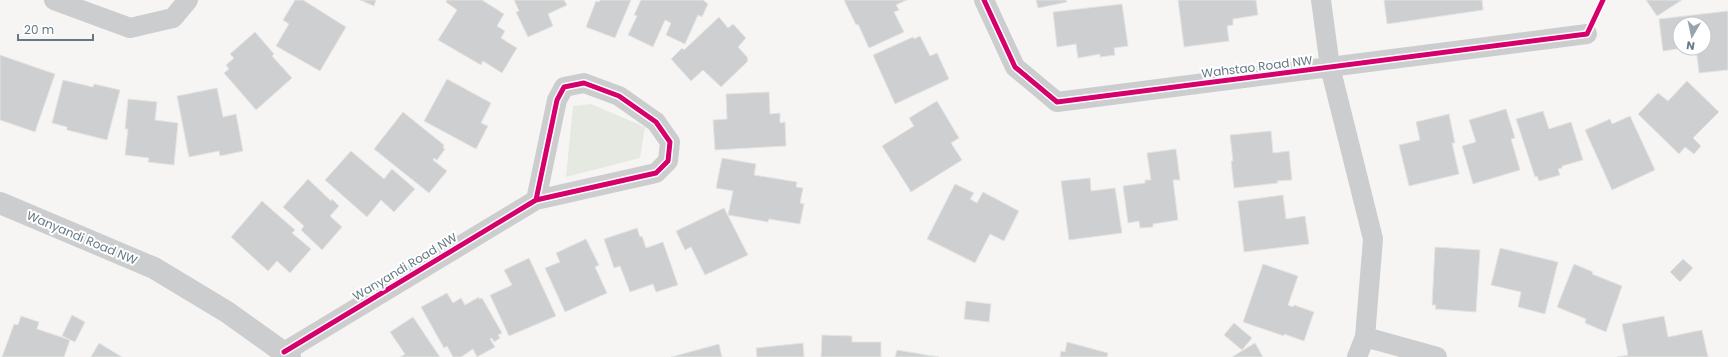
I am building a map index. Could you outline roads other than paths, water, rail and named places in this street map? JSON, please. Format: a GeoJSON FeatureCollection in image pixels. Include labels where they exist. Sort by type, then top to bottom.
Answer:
{"type":"FeatureCollection","features":[{"type":"Feature","properties":{"kind":"street"},"geometry":{"type":"LineString","coordinates":[[54,0],[130,28],[173,18],[188,0]]}},
{"type":"Feature","properties":{"kind":"street","name":"Wahstao Road NW"},"geometry":{"type":"LineString","coordinates":[[984,0],[1015,67],[1056,102],[1587,34]]}},
{"type":"Feature","properties":{"kind":"street","name":"Wahstao Road NW"},"geometry":{"type":"LineString","coordinates":[[1321,0],[1330,67],[1373,239],[1365,337],[1357,357]]}},
{"type":"Feature","properties":{"kind":"street","name":"Wanyandi Road NW"},"geometry":{"type":"LineString","coordinates":[[0,203],[154,268],[227,312],[287,354],[536,200],[656,173],[668,161],[670,142],[656,122],[619,96],[584,83],[564,87],[557,100],[536,200]]}},
{"type":"Feature","properties":{"kind":"street"},"geometry":{"type":"LineString","coordinates":[[1365,337],[1437,357]]}}]}
